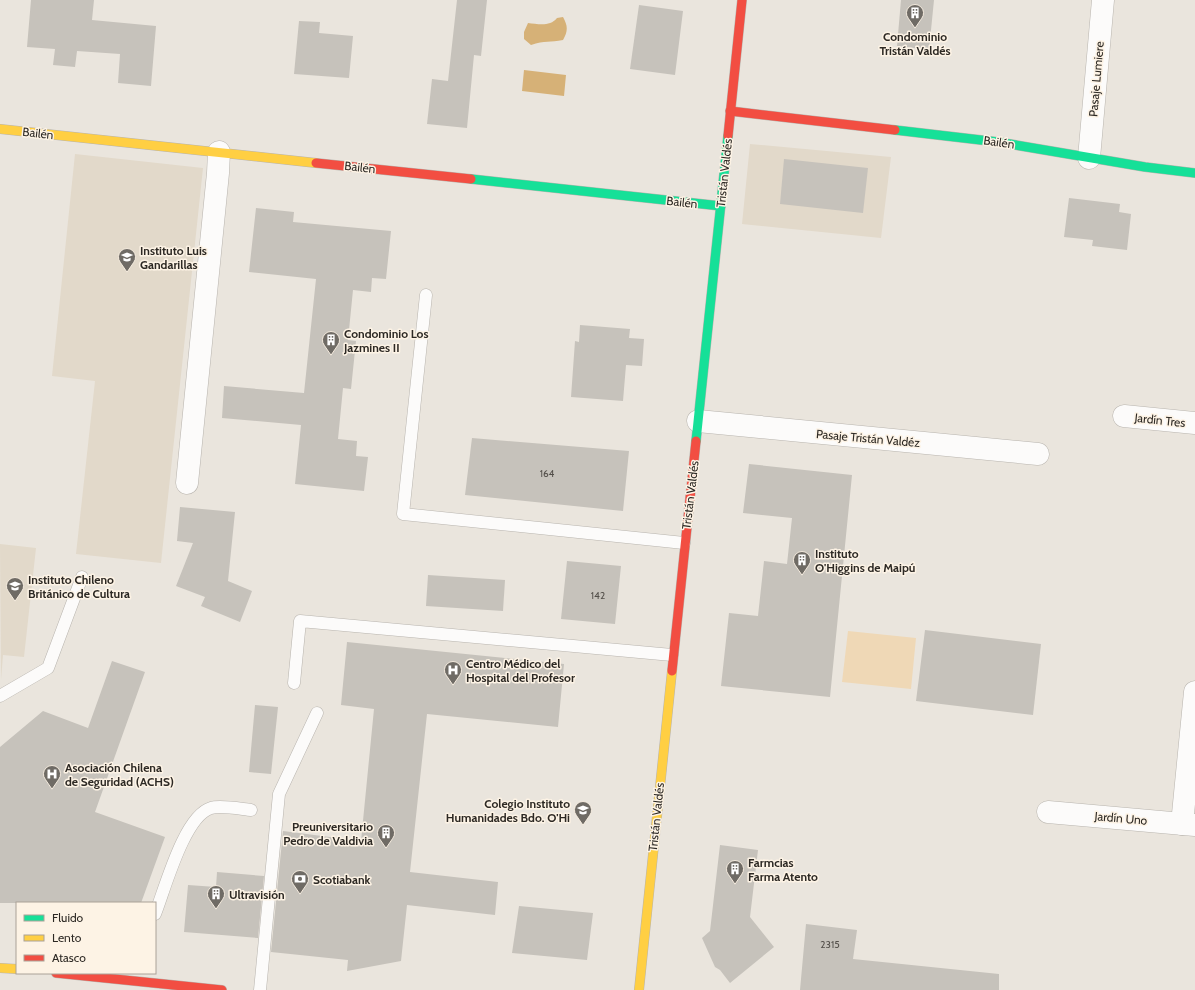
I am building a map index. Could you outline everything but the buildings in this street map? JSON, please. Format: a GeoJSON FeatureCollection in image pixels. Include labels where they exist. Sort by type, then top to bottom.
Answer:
{"type":"FeatureCollection","features":[{"type":"Feature","properties":{"kind":"street","name":"Tristán Valdés"},"geometry":{"type":"LineString","coordinates":[[638,990],[742,0]]}},
{"type":"Feature","properties":{"kind":"street","name":"Pasaje Lumiere"},"geometry":{"type":"LineString","coordinates":[[1089,158],[1103,0]]}},
{"type":"Feature","properties":{"kind":"street","name":"Bailén"},"geometry":{"type":"LineString","coordinates":[[730,111],[983,140],[1038,148],[1156,170],[1195,173]]}},
{"type":"Feature","properties":{"kind":"street","name":"Bailén"},"geometry":{"type":"LineString","coordinates":[[0,129],[720,206]]}},
{"type":"Feature","properties":{"kind":"street"},"geometry":{"type":"LineString","coordinates":[[187,483],[219,152]]}},
{"type":"Feature","properties":{"kind":"street","name":"Jardín Tres"},"geometry":{"type":"LineString","coordinates":[[1124,416],[1195,423]]}},
{"type":"Feature","properties":{"kind":"street","name":"Pasaje Tristán Valdéz"},"geometry":{"type":"LineString","coordinates":[[698,421],[1038,454]]}},
{"type":"Feature","properties":{"kind":"street"},"geometry":{"type":"LineString","coordinates":[[1188,824],[1195,692]]}},
{"type":"Feature","properties":{"kind":"street","name":"Jardín Uno"},"geometry":{"type":"LineString","coordinates":[[1048,812],[1188,824]]}},
{"type":"Feature","properties":{"kind":"street"},"geometry":{"type":"LineString","coordinates":[[0,968],[16,969]]}},
{"type":"Feature","properties":{"kind":"street"},"geometry":{"type":"LineString","coordinates":[[75,974],[132,977],[222,990]]}},
{"type":"Feature","properties":{"kind":"lane"},"geometry":{"type":"LineString","coordinates":[[426,295],[403,514],[684,543]]}},
{"type":"Feature","properties":{"kind":"lane"},"geometry":{"type":"LineString","coordinates":[[0,696],[48,668],[82,577]]}},
{"type":"Feature","properties":{"kind":"lane"},"geometry":{"type":"LineString","coordinates":[[294,683],[300,621],[672,655]]}},
{"type":"Feature","properties":{"kind":"lane"},"geometry":{"type":"LineString","coordinates":[[260,990],[279,794],[317,713]]}},
{"type":"Feature","properties":{"kind":"lane"},"geometry":{"type":"LineString","coordinates":[[156,911],[186,833],[204,811],[213,807],[251,810]]}},
{"type":"Feature","properties":{"kind":"shaded area"},"geometry":{"type":"Polygon","coordinates":[[[563,17],[567,28],[563,40],[531,45],[524,39],[524,32],[528,23],[547,24],[551,23],[557,18],[563,17]]]}},
{"type":"Feature","properties":{"kind":"shaded area"},"geometry":{"type":"Polygon","coordinates":[[[524,70],[566,75],[564,96],[522,91],[524,70]]]}},
{"type":"Feature","properties":{"kind":"shaded area"},"geometry":{"type":"Polygon","coordinates":[[[750,144],[891,157],[881,238],[742,224],[750,144]]]}},
{"type":"Feature","properties":{"kind":"shaded area","name":"Instituto Luis Gandarillas"},"geometry":{"type":"Polygon","coordinates":[[[75,154],[203,168],[161,563],[76,554],[95,381],[52,376],[75,154]]]}},
{"type":"Feature","properties":{"kind":"shaded area","name":"Instituto Chileno Británico de Cultura"},"geometry":{"type":"Polygon","coordinates":[[[0,544],[36,548],[24,657],[3,655],[1,680],[0,544]]]}},
{"type":"Feature","properties":{"kind":"shaded area"},"geometry":{"type":"Polygon","coordinates":[[[848,631],[916,638],[911,689],[842,682],[848,631]]]}},
{"type":"Feature","properties":{"kind":"traffic: fast"},"geometry":{"type":"LineString","coordinates":[[895,130],[998,142],[1145,167],[1195,173]]}},
{"type":"Feature","properties":{"kind":"traffic: fast"},"geometry":{"type":"LineString","coordinates":[[696,441],[728,136]]}},
{"type":"Feature","properties":{"kind":"traffic: fast"},"geometry":{"type":"LineString","coordinates":[[471,179],[721,206]]}},
{"type":"Feature","properties":{"kind":"traffic: slow"},"geometry":{"type":"LineString","coordinates":[[0,129],[316,163]]}},
{"type":"Feature","properties":{"kind":"traffic: slow"},"geometry":{"type":"LineString","coordinates":[[639,990],[672,671]]}},
{"type":"Feature","properties":{"kind":"traffic: slow"},"geometry":{"type":"LineString","coordinates":[[0,968],[16,969]]}},
{"type":"Feature","properties":{"kind":"traffic: jam"},"geometry":{"type":"LineString","coordinates":[[728,136],[742,0]]}},
{"type":"Feature","properties":{"kind":"traffic: jam"},"geometry":{"type":"LineString","coordinates":[[730,111],[895,130]]}},
{"type":"Feature","properties":{"kind":"traffic: jam"},"geometry":{"type":"LineString","coordinates":[[316,163],[471,179]]}},
{"type":"Feature","properties":{"kind":"traffic: jam"},"geometry":{"type":"LineString","coordinates":[[672,671],[696,441]]}},
{"type":"Feature","properties":{"kind":"traffic: jam"},"geometry":{"type":"LineString","coordinates":[[66,974],[222,990]]}},
{"type":"Feature","properties":{"kind":"place","name":"Condominio Tristán Valdés"},"geometry":{"type":"Point","coordinates":[915,28]}},
{"type":"Feature","properties":{"kind":"place","name":"Instituto Luis Gandarillas"},"geometry":{"type":"Point","coordinates":[127,272]}},
{"type":"Feature","properties":{"kind":"place","name":"Condominio Los Jazmines II"},"geometry":{"type":"Point","coordinates":[331,355]}},
{"type":"Feature","properties":{"kind":"place","name":"Instituto O'Higgins de Maipú"},"geometry":{"type":"Point","coordinates":[802,575]}},
{"type":"Feature","properties":{"kind":"place","name":"Instituto Chileno Británico de Cultura"},"geometry":{"type":"Point","coordinates":[15,601]}},
{"type":"Feature","properties":{"kind":"place","name":"Centro Médico del Hospital del Profesor"},"geometry":{"type":"Point","coordinates":[453,685]}},
{"type":"Feature","properties":{"kind":"place","name":"Asociación Chilena de Seguridad (ACHS)"},"geometry":{"type":"Point","coordinates":[52,789]}},
{"type":"Feature","properties":{"kind":"place","name":"Colegio Instituto Humanidades Bdo. O'Hi"},"geometry":{"type":"Point","coordinates":[583,825]}},
{"type":"Feature","properties":{"kind":"place","name":"Preuniversitario Pedro de Valdivia"},"geometry":{"type":"Point","coordinates":[386,848]}},
{"type":"Feature","properties":{"kind":"place","name":"Farmcias Farma Atento"},"geometry":{"type":"Point","coordinates":[735,884]}},
{"type":"Feature","properties":{"kind":"place","name":"Scotiabank"},"geometry":{"type":"Point","coordinates":[300,894]}},
{"type":"Feature","properties":{"kind":"place","name":"Ultravisión"},"geometry":{"type":"Point","coordinates":[216,909]}}]}
